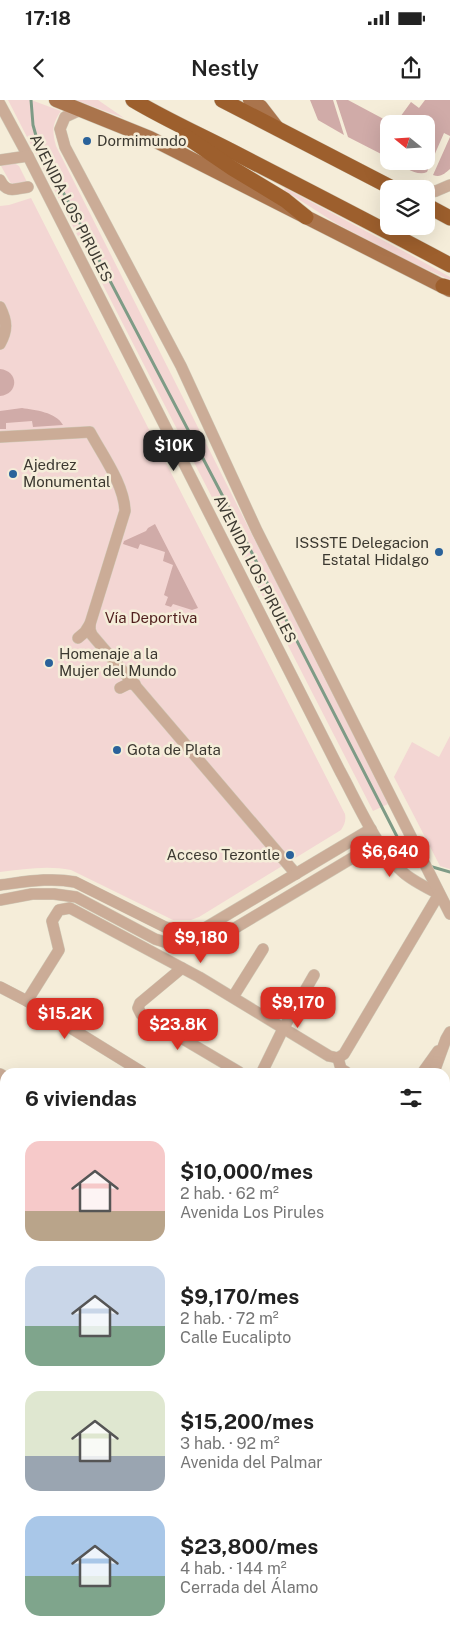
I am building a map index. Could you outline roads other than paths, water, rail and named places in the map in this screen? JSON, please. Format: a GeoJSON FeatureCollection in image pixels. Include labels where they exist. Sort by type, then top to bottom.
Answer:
{"type":"FeatureCollection","features":[{"type":"Feature","properties":{"kind":"highway"},"geometry":{"type":"LineString","coordinates":[[133,100],[232,168],[285,200],[306,217]]}},
{"type":"Feature","properties":{"kind":"highway"},"geometry":{"type":"LineString","coordinates":[[222,100],[244,105],[278,130],[380,182]]}},
{"type":"Feature","properties":{"kind":"highway"},"geometry":{"type":"LineString","coordinates":[[156,114],[201,135],[450,265]]}},
{"type":"Feature","properties":{"kind":"highway"},"geometry":{"type":"LineString","coordinates":[[435,210],[450,218]]}},
{"type":"Feature","properties":{"kind":"main road"},"geometry":{"type":"LineString","coordinates":[[56,100],[150,138],[448,288]]}},
{"type":"Feature","properties":{"kind":"street","name":"AVENIDA LOS PIRULES"},"geometry":{"type":"LineString","coordinates":[[0,104],[371,829],[403,873],[439,894]]}},
{"type":"Feature","properties":{"kind":"street","name":"AVENIDA LOS PIRULES"},"geometry":{"type":"LineString","coordinates":[[80,110],[65,117],[60,128],[64,147],[180,366],[256,531],[450,914]]}},
{"type":"Feature","properties":{"kind":"street"},"geometry":{"type":"LineString","coordinates":[[0,160],[28,156]]}},
{"type":"Feature","properties":{"kind":"street"},"geometry":{"type":"LineString","coordinates":[[0,180],[4,187],[10,190],[28,188]]}},
{"type":"Feature","properties":{"kind":"street"},"geometry":{"type":"LineString","coordinates":[[435,191],[450,185]]}},
{"type":"Feature","properties":{"kind":"street"},"geometry":{"type":"LineString","coordinates":[[0,307],[6,323],[5,335],[0,344]]}},
{"type":"Feature","properties":{"kind":"street"},"geometry":{"type":"LineString","coordinates":[[0,437],[90,432],[121,488],[125,499],[125,511],[90,624],[78,638]]}},
{"type":"Feature","properties":{"kind":"street"},"geometry":{"type":"LineString","coordinates":[[90,624],[92,635],[296,874]]}},
{"type":"Feature","properties":{"kind":"street"},"geometry":{"type":"LineString","coordinates":[[120,688],[128,684],[135,684]]}},
{"type":"Feature","properties":{"kind":"street"},"geometry":{"type":"LineString","coordinates":[[0,885],[48,879],[75,882],[164,927],[178,932],[194,932],[205,928],[371,829]]}},
{"type":"Feature","properties":{"kind":"street"},"geometry":{"type":"LineString","coordinates":[[0,900],[32,894],[76,896],[155,939],[177,946],[196,947],[220,937],[380,842]]}},
{"type":"Feature","properties":{"kind":"street"},"geometry":{"type":"LineString","coordinates":[[27,1001],[59,950],[52,921],[59,910],[70,908],[233,997],[329,1056],[338,1058],[344,1054],[439,894]]}},
{"type":"Feature","properties":{"kind":"street"},"geometry":{"type":"LineString","coordinates":[[233,997],[263,949]]}},
{"type":"Feature","properties":{"kind":"street"},"geometry":{"type":"LineString","coordinates":[[182,968],[140,1002],[138,1008],[141,1014],[232,1068]]}},
{"type":"Feature","properties":{"kind":"street"},"geometry":{"type":"LineString","coordinates":[[264,1068],[314,975]]}},
{"type":"Feature","properties":{"kind":"street"},"geometry":{"type":"LineString","coordinates":[[0,987],[27,1001],[136,1068]]}},
{"type":"Feature","properties":{"kind":"street"},"geometry":{"type":"LineString","coordinates":[[426,1068],[448,1035]]}},
{"type":"Feature","properties":{"kind":"street"},"geometry":{"type":"LineString","coordinates":[[436,1068],[448,1035]]}},
{"type":"Feature","properties":{"kind":"street"},"geometry":{"type":"LineString","coordinates":[[338,1058],[341,1068]]}},
{"type":"Feature","properties":{"kind":"waterway"},"geometry":{"type":"LineString","coordinates":[[31,100],[33,125],[40,150],[230,510],[409,860],[420,864]]}},
{"type":"Feature","properties":{"kind":"waterway"},"geometry":{"type":"LineString","coordinates":[[429,866],[450,872]]}},
{"type":"Feature","properties":{"kind":"place","name":"Dormimundo"},"geometry":{"type":"Point","coordinates":[87,141]}},
{"type":"Feature","properties":{"kind":"place","name":"Ajedrez Monumental"},"geometry":{"type":"Point","coordinates":[13,474]}},
{"type":"Feature","properties":{"kind":"place","name":"ISSSTE Delegacion Estatal Hidalgo"},"geometry":{"type":"Point","coordinates":[439,552]}},
{"type":"Feature","properties":{"kind":"place","name":"Homenaje a la Mujer del Mundo"},"geometry":{"type":"Point","coordinates":[49,663]}},
{"type":"Feature","properties":{"kind":"place","name":"Gota de Plata"},"geometry":{"type":"Point","coordinates":[117,750]}},
{"type":"Feature","properties":{"kind":"place","name":"Acceso Tezontle"},"geometry":{"type":"Point","coordinates":[290,855]}},
{"type":"Feature","properties":{"kind":"park label","name":"Vía Deportiva"},"geometry":{"type":"Point","coordinates":[151,618]}}]}
